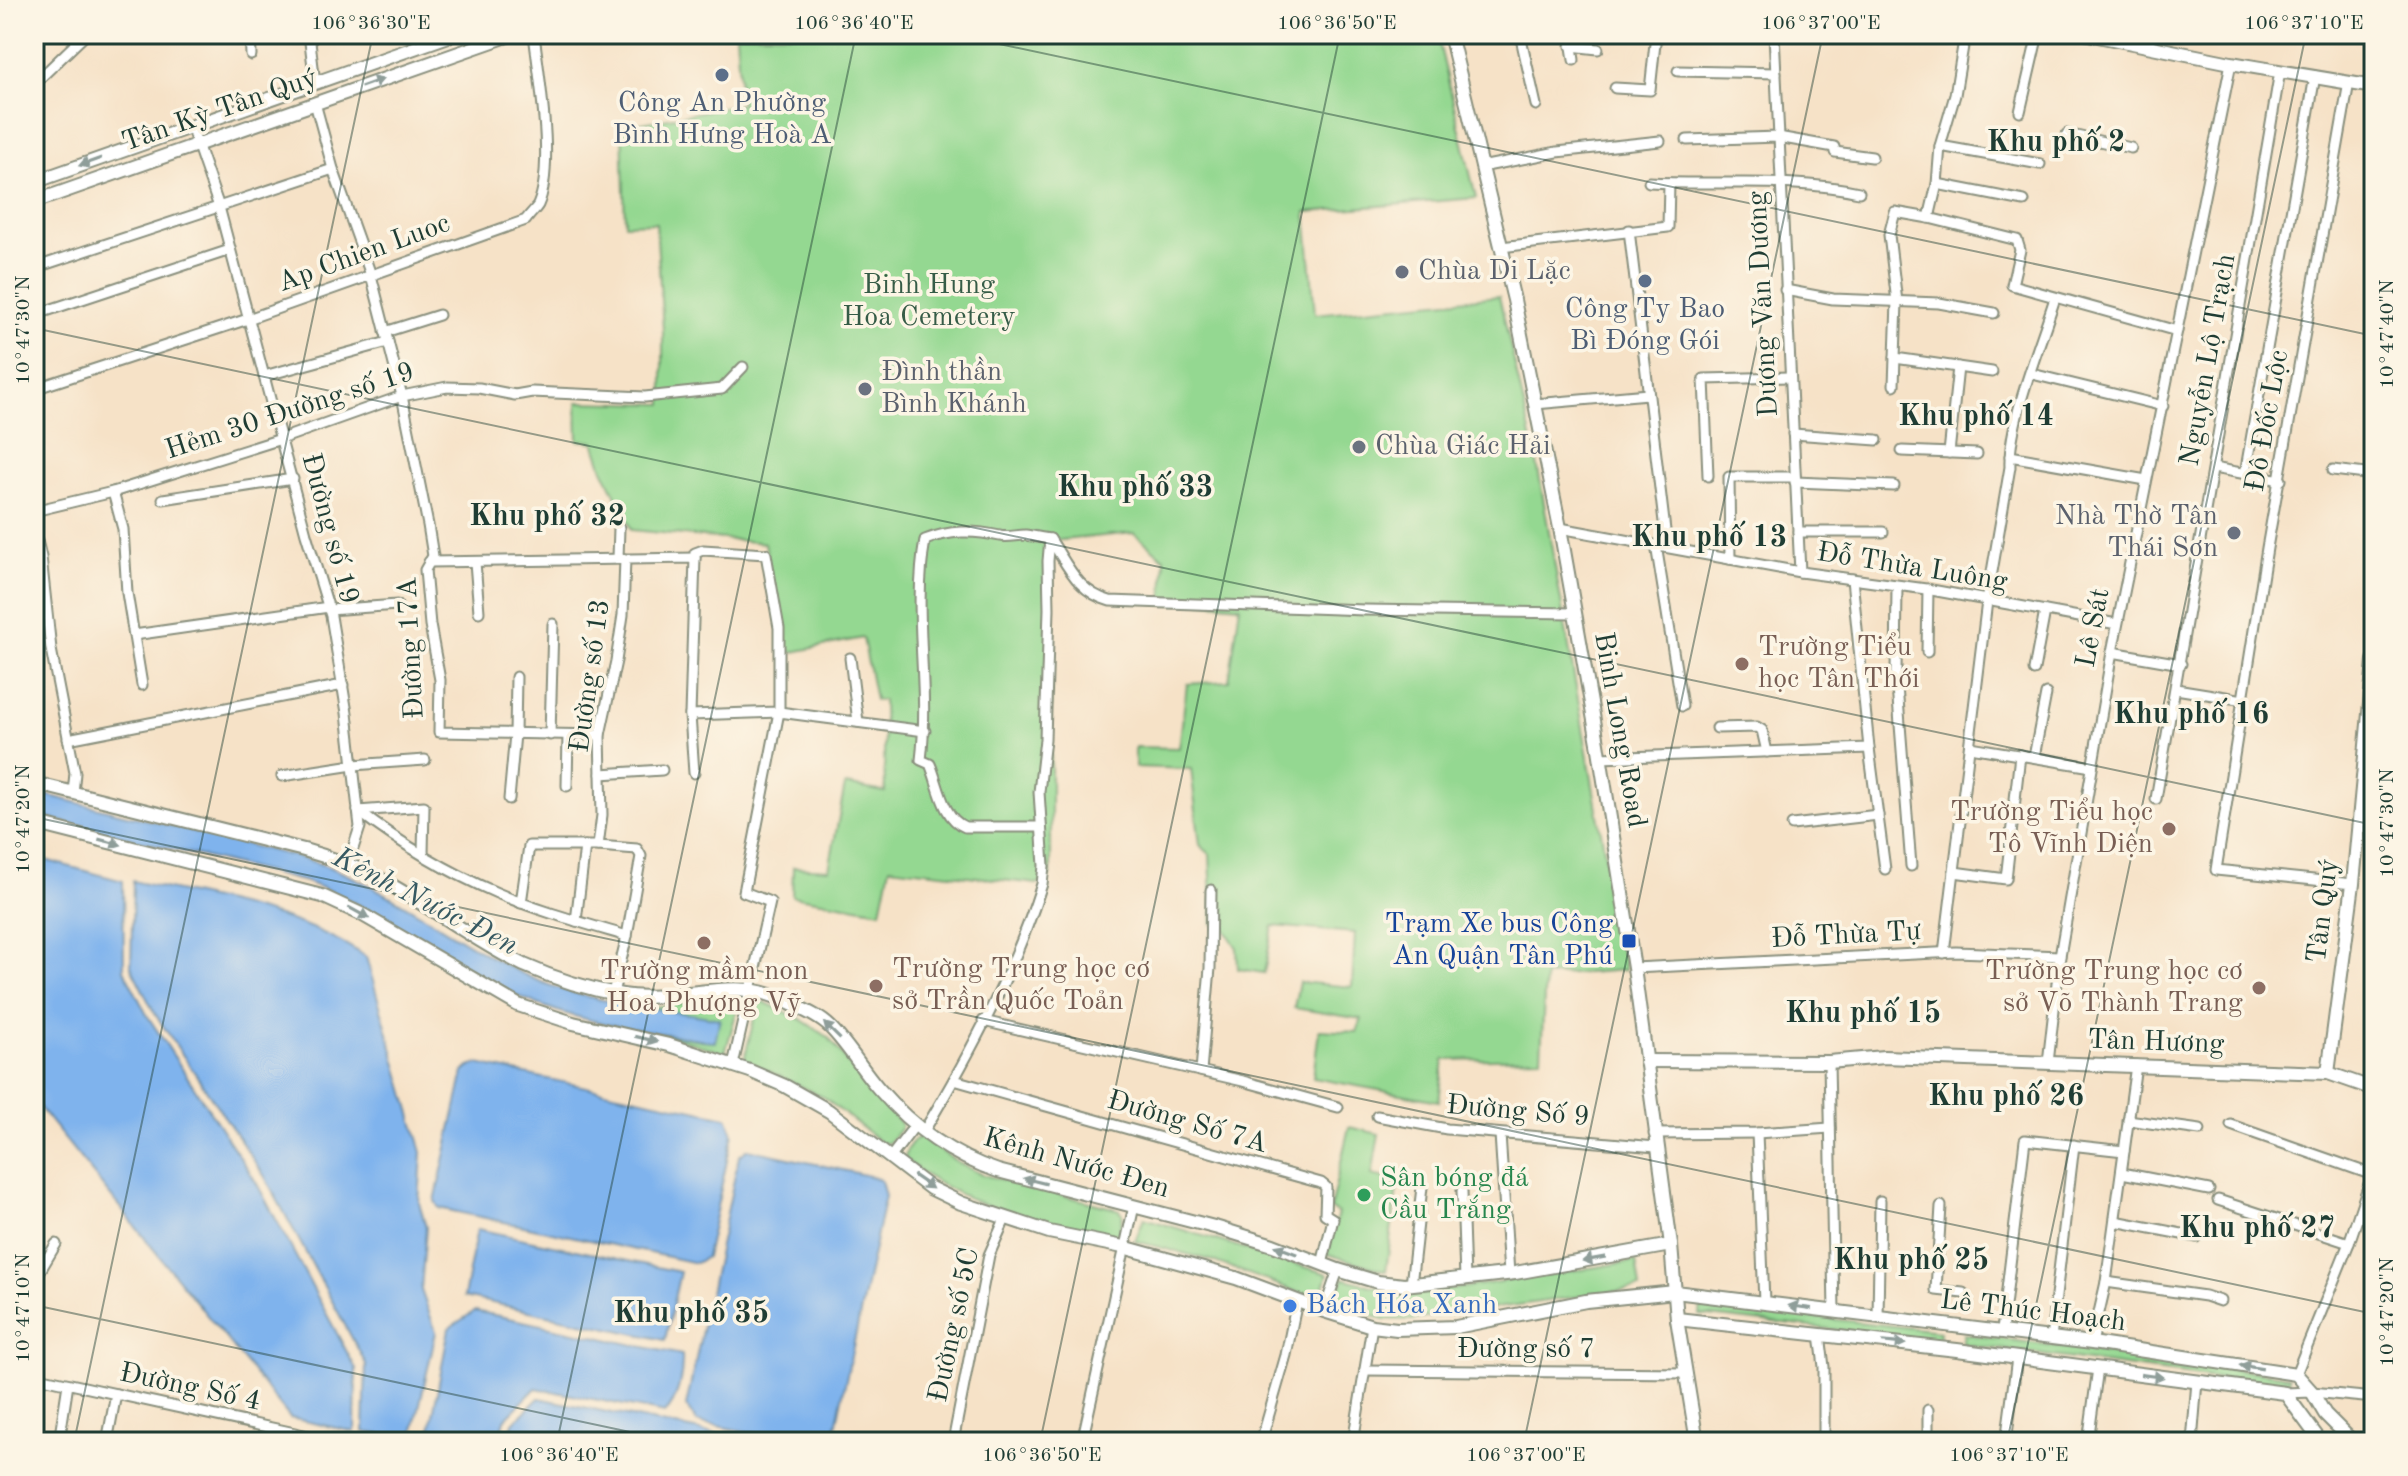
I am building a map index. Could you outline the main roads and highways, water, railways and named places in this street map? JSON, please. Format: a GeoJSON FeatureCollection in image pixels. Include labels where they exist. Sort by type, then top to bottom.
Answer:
{"type":"FeatureCollection","features":[{"type":"Feature","properties":{"kind":"water"},"geometry":{"type":"Polygon","coordinates":[[[34,792],[305,859],[336,870],[394,898],[476,949],[534,979],[602,1000],[720,1019],[715,1042],[593,1021],[546,1007],[495,985],[335,893],[306,882],[34,815],[34,792]]]}},
{"type":"Feature","properties":{"kind":"water"},"geometry":{"type":"Polygon","coordinates":[[[34,857],[123,881],[124,970],[147,1015],[256,1182],[356,1369],[355,1432],[290,1418],[34,1101],[34,857]]]}},
{"type":"Feature","properties":{"kind":"water"},"geometry":{"type":"Polygon","coordinates":[[[133,881],[283,918],[340,941],[366,957],[422,1152],[419,1203],[426,1227],[421,1290],[436,1332],[412,1439],[364,1432],[366,1364],[265,1177],[155,1014],[131,967],[133,881]]]}},
{"type":"Feature","properties":{"kind":"water"},"geometry":{"type":"Polygon","coordinates":[[[478,1064],[727,1117],[733,1133],[706,1257],[696,1263],[439,1208],[435,1201],[464,1072],[478,1064]]]}},
{"type":"Feature","properties":{"kind":"water"},"geometry":{"type":"Polygon","coordinates":[[[748,1149],[881,1181],[885,1196],[837,1422],[829,1442],[799,1442],[697,1422],[686,1406],[739,1156],[748,1149]]]}},
{"type":"Feature","properties":{"kind":"water"},"geometry":{"type":"Polygon","coordinates":[[[477,1229],[680,1272],[665,1340],[464,1297],[477,1229]]]}},
{"type":"Feature","properties":{"kind":"water"},"geometry":{"type":"Polygon","coordinates":[[[475,1311],[682,1355],[680,1379],[673,1402],[665,1413],[536,1388],[505,1419],[499,1442],[428,1442],[449,1328],[475,1311]]]}},
{"type":"Feature","properties":{"kind":"water"},"geometry":{"type":"Polygon","coordinates":[[[539,1398],[753,1442],[509,1442],[513,1423],[539,1398]]]}},
{"type":"Feature","properties":{"kind":"place","name":"Công An Phường Bình Hưng Hoà A"},"geometry":{"type":"Point","coordinates":[722,75]}},
{"type":"Feature","properties":{"kind":"place","name":"Chùa Di Lặc"},"geometry":{"type":"Point","coordinates":[1402,272]}},
{"type":"Feature","properties":{"kind":"place","name":"Công Ty Bao Bì Đóng Gói"},"geometry":{"type":"Point","coordinates":[1645,281]}},
{"type":"Feature","properties":{"kind":"place","name":"Đình thần Bình Khánh"},"geometry":{"type":"Point","coordinates":[865,389]}},
{"type":"Feature","properties":{"kind":"place","name":"Chùa Giác Hải"},"geometry":{"type":"Point","coordinates":[1359,447]}},
{"type":"Feature","properties":{"kind":"place","name":"Nhà Thờ Tân Thái Sơn"},"geometry":{"type":"Point","coordinates":[2234,533]}},
{"type":"Feature","properties":{"kind":"place","name":"Trường Tiểu học Tân Thới"},"geometry":{"type":"Point","coordinates":[1742,664]}},
{"type":"Feature","properties":{"kind":"place","name":"Trường Tiểu học Tô Vĩnh Diện"},"geometry":{"type":"Point","coordinates":[2169,829]}},
{"type":"Feature","properties":{"kind":"place","name":"Trạm Xe bus Công An Quận Tân Phú"},"geometry":{"type":"Point","coordinates":[1629,941]}},
{"type":"Feature","properties":{"kind":"place","name":"Trường mầm non Hoa Phượng Vỹ"},"geometry":{"type":"Point","coordinates":[704,943]}},
{"type":"Feature","properties":{"kind":"place","name":"Trường Trung học cơ sở Trần Quốc Toản"},"geometry":{"type":"Point","coordinates":[876,986]}},
{"type":"Feature","properties":{"kind":"place","name":"Trường Trung học cơ sở Võ Thành Trang"},"geometry":{"type":"Point","coordinates":[2259,988]}},
{"type":"Feature","properties":{"kind":"place","name":"Sân bóng đá Cầu Trắng"},"geometry":{"type":"Point","coordinates":[1364,1195]}},
{"type":"Feature","properties":{"kind":"place","name":"Bách Hóa Xanh"},"geometry":{"type":"Point","coordinates":[1290,1306]}},
{"type":"Feature","properties":{"kind":"district","name":"Khu phố 2"},"geometry":{"type":"Point","coordinates":[2056,143]}},
{"type":"Feature","properties":{"kind":"district","name":"Khu phố 14"},"geometry":{"type":"Point","coordinates":[1976,417]}},
{"type":"Feature","properties":{"kind":"district","name":"Khu phố 33"},"geometry":{"type":"Point","coordinates":[1135,488]}},
{"type":"Feature","properties":{"kind":"district","name":"Khu phố 32"},"geometry":{"type":"Point","coordinates":[547,517]}},
{"type":"Feature","properties":{"kind":"district","name":"Khu phố 13"},"geometry":{"type":"Point","coordinates":[1709,538]}},
{"type":"Feature","properties":{"kind":"district","name":"Khu phố 16"},"geometry":{"type":"Point","coordinates":[2191,715]}},
{"type":"Feature","properties":{"kind":"district","name":"Khu phố 15"},"geometry":{"type":"Point","coordinates":[1863,1014]}},
{"type":"Feature","properties":{"kind":"district","name":"Khu phố 26"},"geometry":{"type":"Point","coordinates":[2006,1097]}},
{"type":"Feature","properties":{"kind":"district","name":"Khu phố 27"},"geometry":{"type":"Point","coordinates":[2257,1229]}},
{"type":"Feature","properties":{"kind":"district","name":"Khu phố 25"},"geometry":{"type":"Point","coordinates":[1911,1261]}},
{"type":"Feature","properties":{"kind":"district","name":"Khu phố 35"},"geometry":{"type":"Point","coordinates":[691,1314]}},
{"type":"Feature","properties":{"kind":"park label","name":"Binh Hung Hoa Cemetery"},"geometry":{"type":"Point","coordinates":[929,302]}},
{"type":"Feature","properties":{"kind":"water label","name":"Kênh Nước Đen"},"geometry":{"type":"Point","coordinates":[425,902]}}]}
